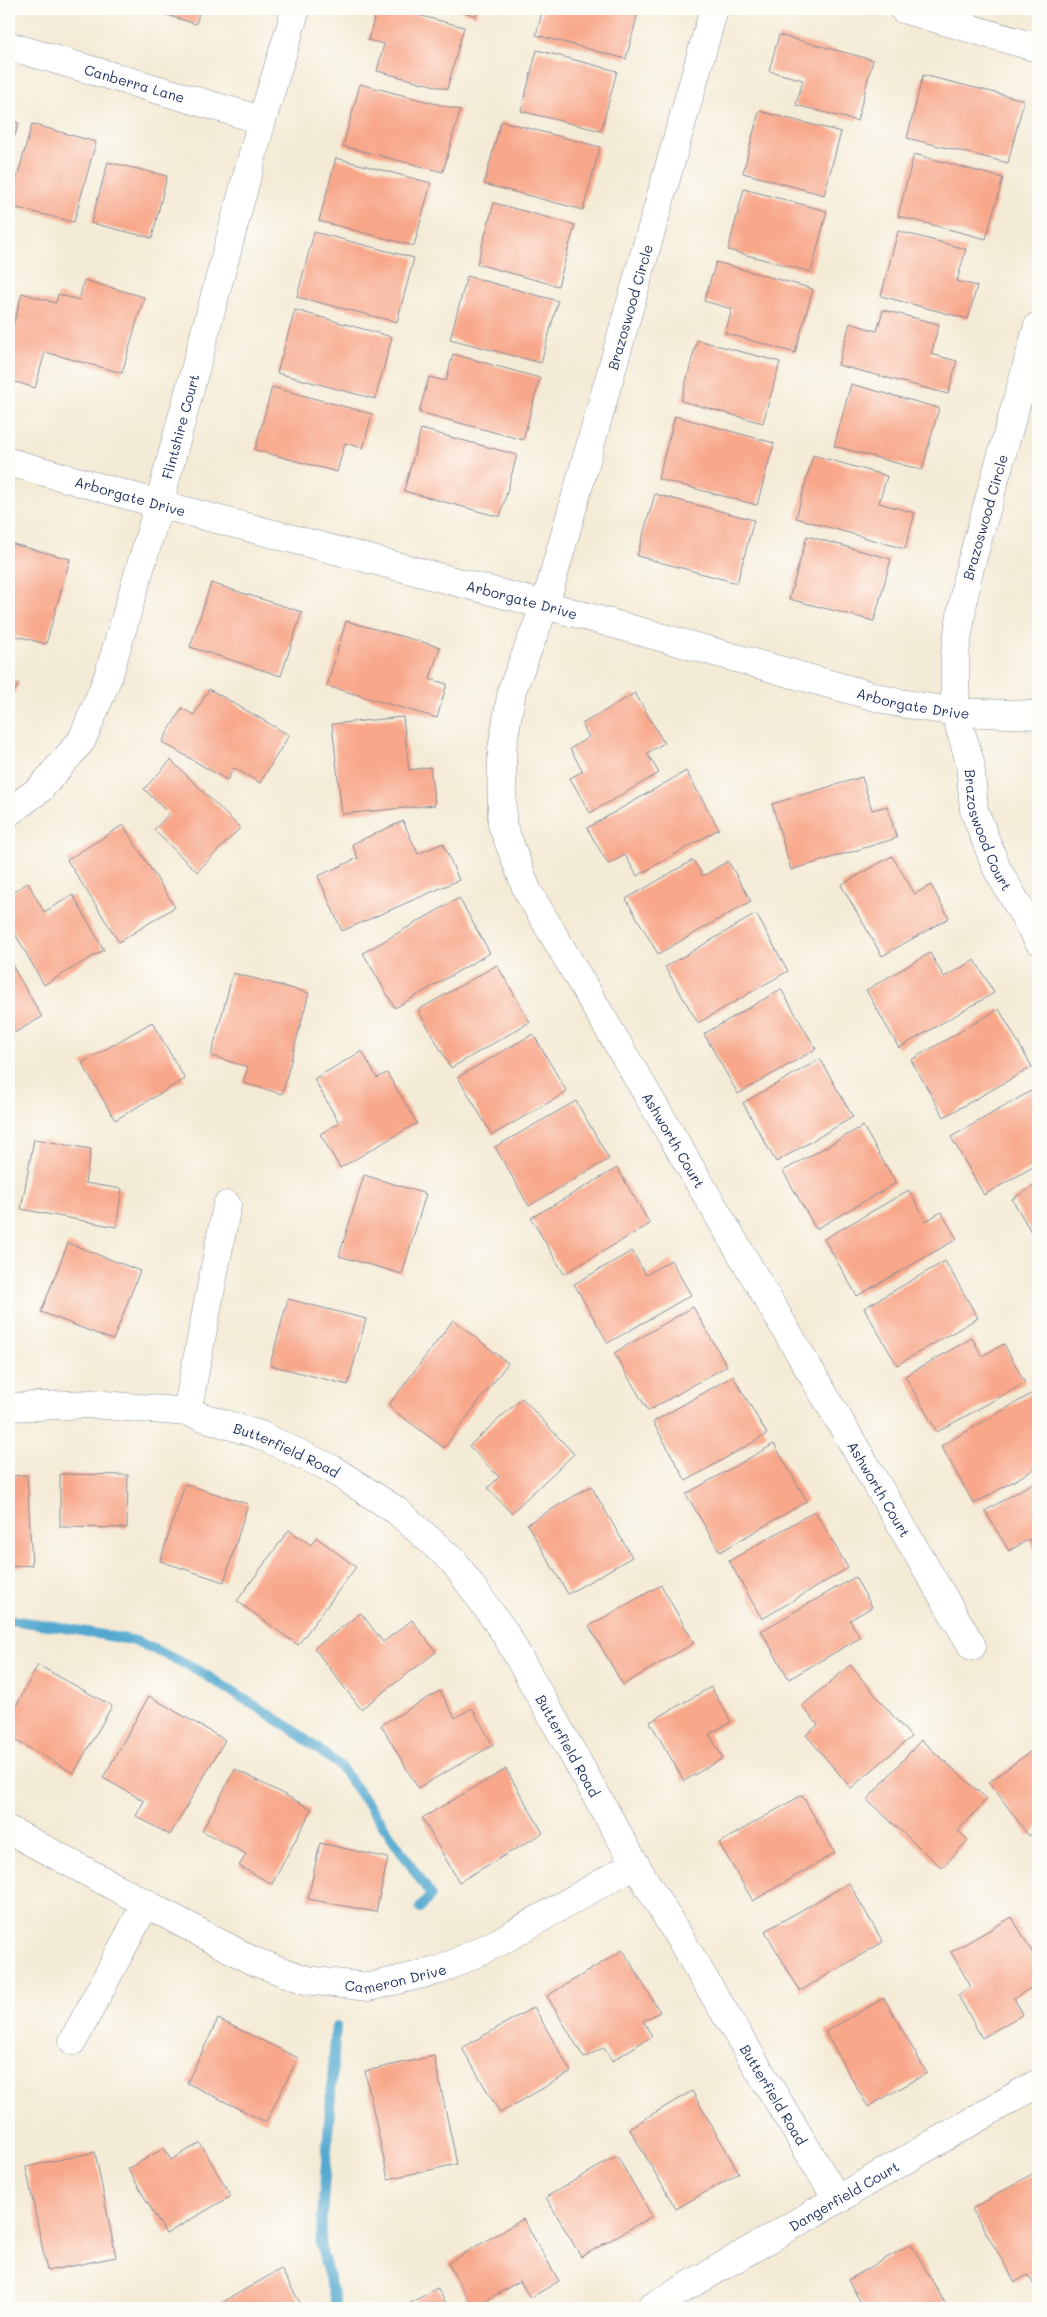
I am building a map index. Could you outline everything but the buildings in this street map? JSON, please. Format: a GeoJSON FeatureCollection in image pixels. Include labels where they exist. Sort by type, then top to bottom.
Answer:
{"type":"FeatureCollection","features":[{"type":"Feature","properties":{"kind":"street","name":"Flintshire Court"},"geometry":{"type":"LineString","coordinates":[[9,812],[40,789],[82,740],[108,677],[159,504],[262,120],[296,9]]}},
{"type":"Feature","properties":{"kind":"street","name":"Brazoswood Circle"},"geometry":{"type":"LineString","coordinates":[[545,605],[714,9]]}},
{"type":"Feature","properties":{"kind":"street"},"geometry":{"type":"LineString","coordinates":[[903,9],[1038,48]]}},
{"type":"Feature","properties":{"kind":"street","name":"Canberra Lane"},"geometry":{"type":"LineString","coordinates":[[9,46],[262,120]]}},
{"type":"Feature","properties":{"kind":"street","name":"Brazoswood Circle"},"geometry":{"type":"LineString","coordinates":[[955,712],[956,653],[967,578],[1029,395],[1038,326]]}},
{"type":"Feature","properties":{"kind":"street","name":"Arborgate Drive"},"geometry":{"type":"LineString","coordinates":[[9,462],[159,504],[545,605],[894,702],[955,712],[1038,716]]}},
{"type":"Feature","properties":{"kind":"street","name":"Ashworth Court"},"geometry":{"type":"LineString","coordinates":[[545,605],[512,690],[502,749],[502,824],[527,890],[972,1646]]}},
{"type":"Feature","properties":{"kind":"street","name":"Brazoswood Court"},"geometry":{"type":"LineString","coordinates":[[955,712],[970,762],[974,810],[997,869],[1038,940]]}},
{"type":"Feature","properties":{"kind":"street"},"geometry":{"type":"LineString","coordinates":[[187,1412],[227,1205]]}},
{"type":"Feature","properties":{"kind":"street","name":"Butterfield Road"},"geometry":{"type":"LineString","coordinates":[[9,1407],[92,1404],[187,1412],[260,1435],[332,1468],[397,1511],[454,1562],[504,1633],[635,1864],[837,2200]]}},
{"type":"Feature","properties":{"kind":"street","name":"Cameron Drive"},"geometry":{"type":"LineString","coordinates":[[9,1830],[253,1961],[306,1980],[369,1987],[440,1970],[499,1942],[635,1864]]}},
{"type":"Feature","properties":{"kind":"street"},"geometry":{"type":"LineString","coordinates":[[73,2041],[146,1903]]}},
{"type":"Feature","properties":{"kind":"street","name":"Dangerfield Court"},"geometry":{"type":"LineString","coordinates":[[650,2308],[1038,2083]]}},
{"type":"Feature","properties":{"kind":"waterway"},"geometry":{"type":"LineString","coordinates":[[9,1620],[136,1641],[196,1669],[289,1727],[339,1765],[386,1829],[431,1895],[420,1908]]}},
{"type":"Feature","properties":{"kind":"waterway"},"geometry":{"type":"LineString","coordinates":[[336,2026],[320,2244],[337,2308]]}}]}
